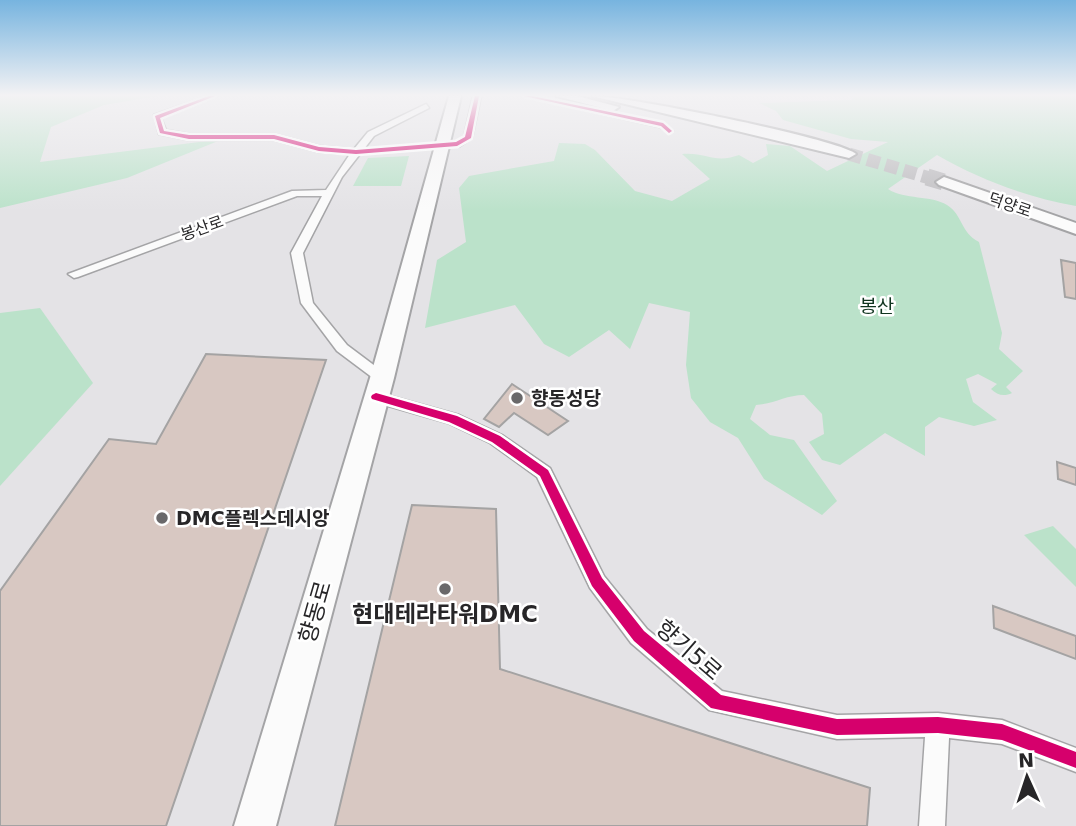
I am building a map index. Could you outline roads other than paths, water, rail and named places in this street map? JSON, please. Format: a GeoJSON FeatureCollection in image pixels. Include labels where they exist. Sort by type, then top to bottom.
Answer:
{"type":"FeatureCollection","features":[{"type":"Feature","properties":{"kind":"main road"},"geometry":{"type":"LineString","coordinates":[[379,387],[444,135]]}},
{"type":"Feature","properties":{"kind":"main road"},"geometry":{"type":"LineString","coordinates":[[770,135],[849,154]]}},
{"type":"Feature","properties":{"kind":"main road","name":"덕양로"},"geometry":{"type":"LineString","coordinates":[[944,182],[1076,229]]}},
{"type":"Feature","properties":{"kind":"main road","name":"향동로"},"geometry":{"type":"LineString","coordinates":[[255,826],[379,387]]}},
{"type":"Feature","properties":{"kind":"street"},"geometry":{"type":"LineString","coordinates":[[176,135],[189,137],[274,137],[319,149],[356,152],[457,144],[468,138],[469,135]]}},
{"type":"Feature","properties":{"kind":"street"},"geometry":{"type":"LineString","coordinates":[[371,135],[338,176],[297,253],[307,303],[342,348],[379,387]]}},
{"type":"Feature","properties":{"kind":"street","name":"봉산로"},"geometry":{"type":"LineString","coordinates":[[74,274],[296,193],[331,193]]}},
{"type":"Feature","properties":{"kind":"street","name":"향기5로"},"geometry":{"type":"LineString","coordinates":[[379,387],[496,439],[544,473],[597,582],[639,636],[717,702],[837,726],[937,724],[1002,732],[1076,760]]}},
{"type":"Feature","properties":{"kind":"street"},"geometry":{"type":"LineString","coordinates":[[932,826],[937,724]]}},
{"type":"Feature","properties":{"kind":"tunnel"},"geometry":{"type":"LineString","coordinates":[[849,154],[933,179]]}},
{"type":"Feature","properties":{"kind":"tunnel"},"geometry":{"type":"LineString","coordinates":[[927,177],[944,182]]}},
{"type":"Feature","properties":{"kind":"place","name":"향동성당"},"geometry":{"type":"Point","coordinates":[517,398]}},
{"type":"Feature","properties":{"kind":"place","name":"DMC플렉스데시앙"},"geometry":{"type":"Point","coordinates":[162,518]}},
{"type":"Feature","properties":{"kind":"place","name":"현대테라타워DMC"},"geometry":{"type":"Point","coordinates":[445,589]}},
{"type":"Feature","properties":{"kind":"park label","name":"봉산"},"geometry":{"type":"Point","coordinates":[877,306]}}]}
